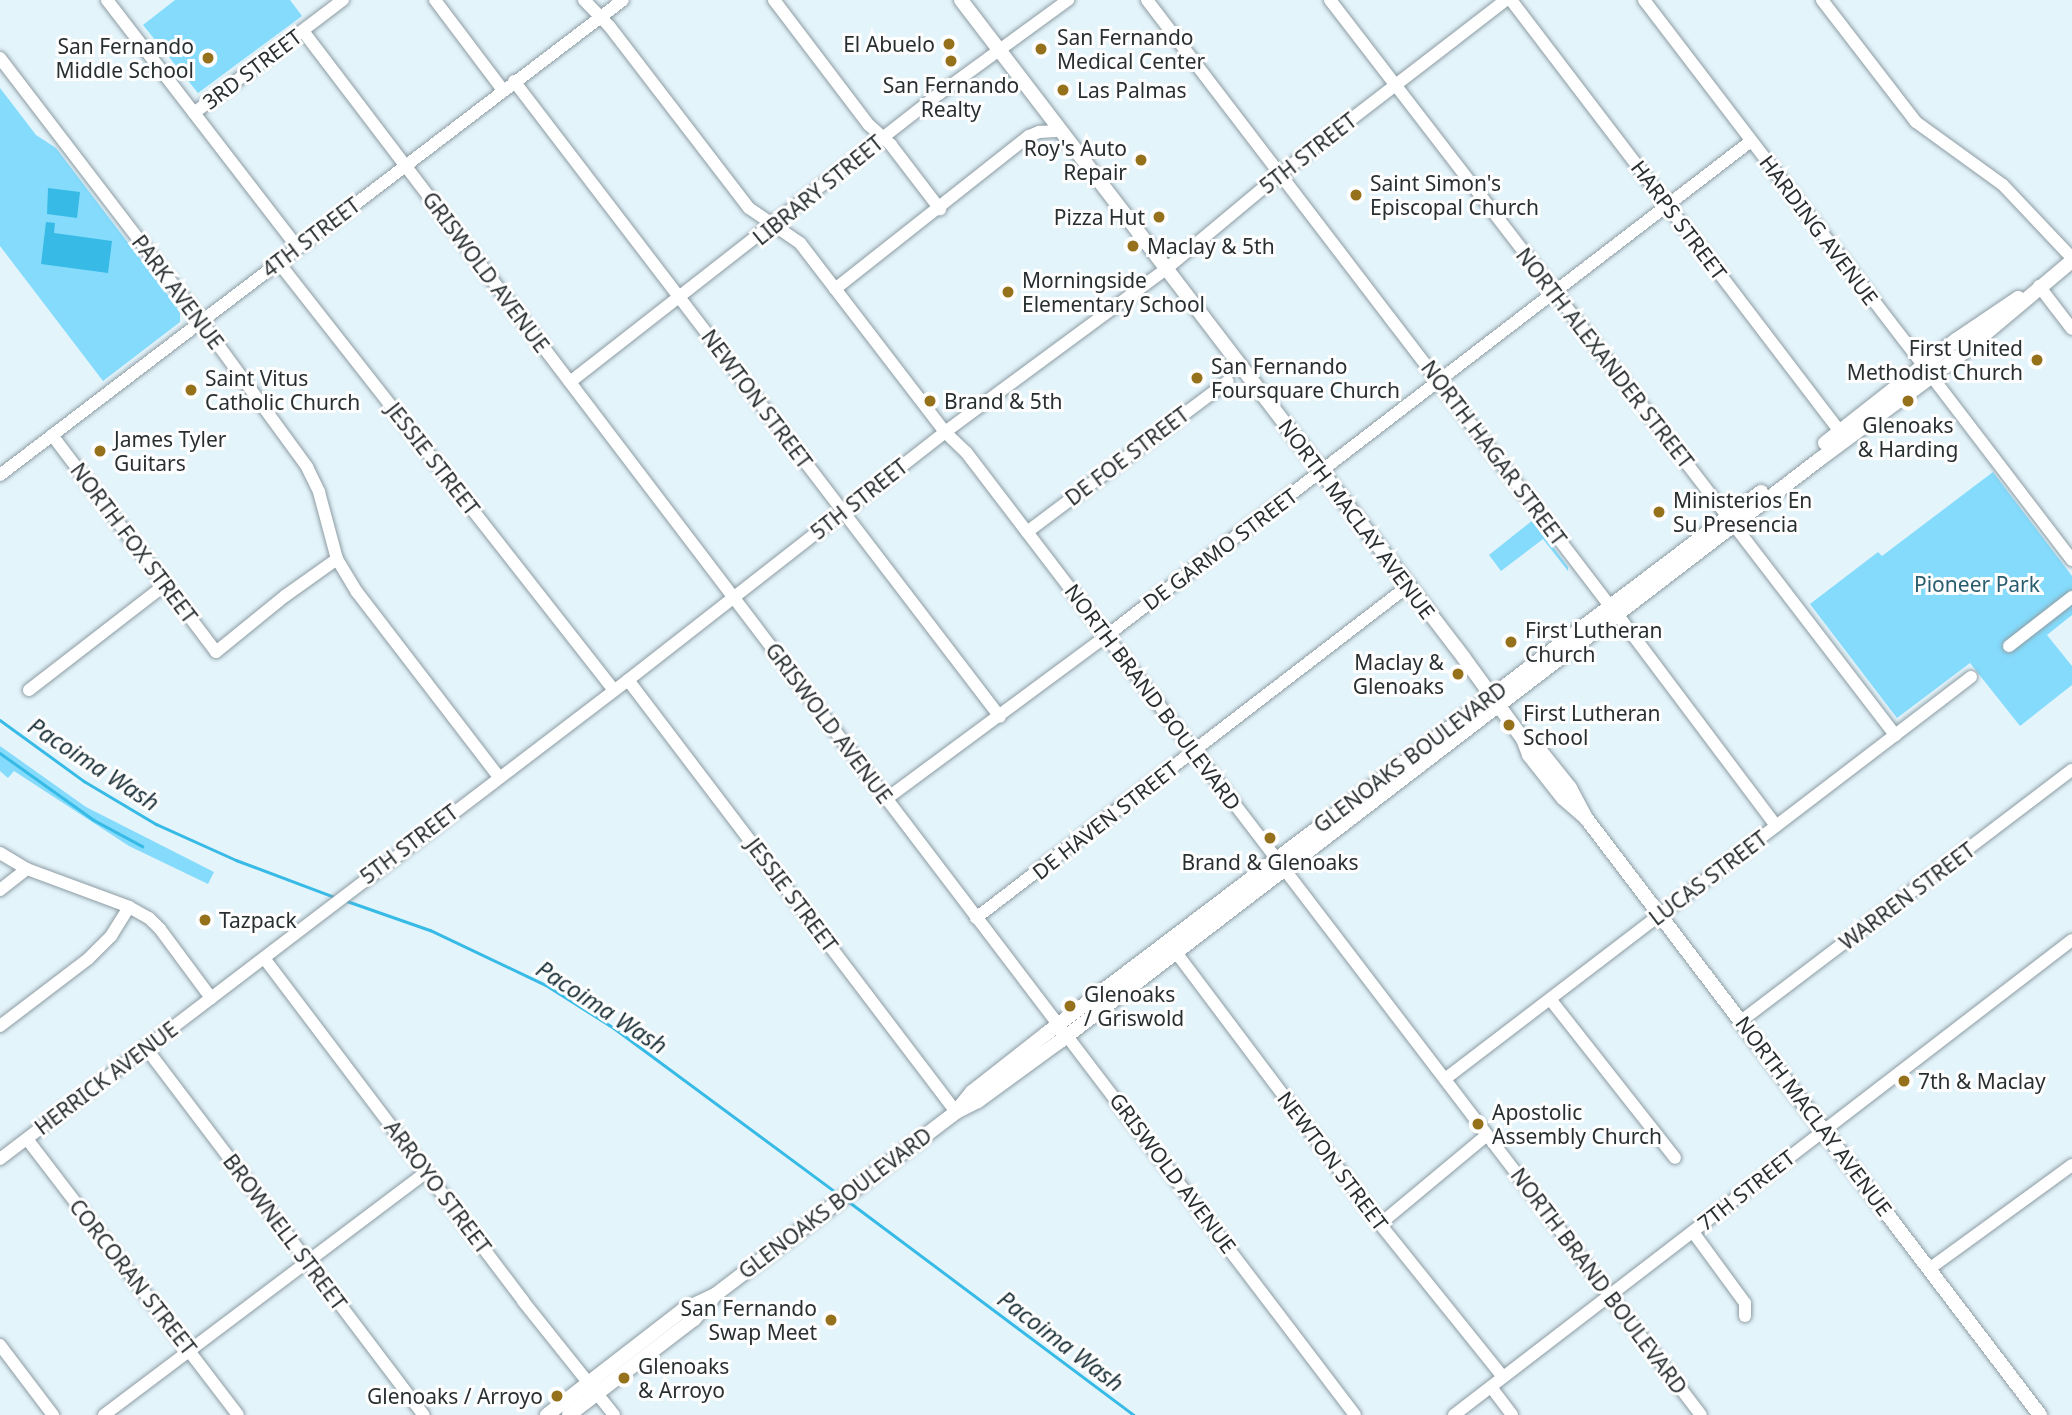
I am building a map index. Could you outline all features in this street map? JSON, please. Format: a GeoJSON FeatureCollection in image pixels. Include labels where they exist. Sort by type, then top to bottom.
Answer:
{"type":"FeatureCollection","features":[{"type":"Feature","properties":{"kind":"main road","name":"NORTH MACLAY AVENUE"},"geometry":{"type":"LineString","coordinates":[[961,0],[1523,739],[1539,749],[1570,788],[1586,818],[2040,1415]]}},
{"type":"Feature","properties":{"kind":"main road","name":"GLENOAKS BOULEVARD"},"geometry":{"type":"LineString","coordinates":[[547,1415],[593,1388],[694,1320],[715,1295],[956,1112],[978,1101],[1064,1029],[1927,371],[2007,317],[2039,286],[2072,260]]}},
{"type":"Feature","properties":{"kind":"main road","name":"GLENOAKS BOULEVARD"},"geometry":{"type":"LineString","coordinates":[[569,1415],[593,1388]]}},
{"type":"Feature","properties":{"kind":"street"},"geometry":{"type":"LineString","coordinates":[[107,0],[298,248]]}},
{"type":"Feature","properties":{"kind":"street","name":"3RD STREET"},"geometry":{"type":"LineString","coordinates":[[194,113],[343,0]]}},
{"type":"Feature","properties":{"kind":"street"},"geometry":{"type":"LineString","coordinates":[[435,0],[502,89]]}},
{"type":"Feature","properties":{"kind":"street","name":"NORTH BRAND BOULEVARD"},"geometry":{"type":"LineString","coordinates":[[584,0],[749,208],[800,243],[945,432],[966,452],[1702,1415]]}},
{"type":"Feature","properties":{"kind":"street","name":"4TH STREET"},"geometry":{"type":"LineString","coordinates":[[0,475],[502,89],[623,0]]}},
{"type":"Feature","properties":{"kind":"street"},"geometry":{"type":"LineString","coordinates":[[774,0],[869,125],[884,137],[940,209]]}},
{"type":"Feature","properties":{"kind":"street","name":"LIBRARY STREET"},"geometry":{"type":"LineString","coordinates":[[570,382],[884,137],[1068,0]]}},
{"type":"Feature","properties":{"kind":"street","name":"NORTH HAGAR STREET"},"geometry":{"type":"LineString","coordinates":[[1147,0],[1776,826]]}},
{"type":"Feature","properties":{"kind":"street","name":"NORTH ALEXANDER STREET"},"geometry":{"type":"LineString","coordinates":[[1330,0],[1895,735]]}},
{"type":"Feature","properties":{"kind":"street","name":"5TH STREET"},"geometry":{"type":"LineString","coordinates":[[211,998],[353,887],[628,680],[945,432],[1166,270],[1280,174],[1395,85],[1490,5],[1509,0]]}},
{"type":"Feature","properties":{"kind":"street","name":"HARPS STREET"},"geometry":{"type":"LineString","coordinates":[[1509,0],[1843,435]]}},
{"type":"Feature","properties":{"kind":"street","name":"HARDING AVENUE"},"geometry":{"type":"LineString","coordinates":[[1644,0],[2072,560]]}},
{"type":"Feature","properties":{"kind":"street"},"geometry":{"type":"LineString","coordinates":[[1822,0],[1916,122],[2003,185],[2072,260]]}},
{"type":"Feature","properties":{"kind":"street","name":"GRISWOLD AVENUE"},"geometry":{"type":"LineString","coordinates":[[303,31],[1355,1415]]}},
{"type":"Feature","properties":{"kind":"street","name":"PARK AVENUE"},"geometry":{"type":"LineString","coordinates":[[0,58],[200,320],[307,467],[319,492],[337,559],[357,592],[499,777]]}},
{"type":"Feature","properties":{"kind":"street","name":"NEWTON STREET"},"geometry":{"type":"LineString","coordinates":[[514,81],[999,717]]}},
{"type":"Feature","properties":{"kind":"street"},"geometry":{"type":"LineString","coordinates":[[835,289],[940,209],[957,191],[1029,136],[1039,132],[1062,131]]}},
{"type":"Feature","properties":{"kind":"street","name":"DE GARMO STREET"},"geometry":{"type":"LineString","coordinates":[[886,799],[1106,636],[1751,141]]}},
{"type":"Feature","properties":{"kind":"street","name":"JESSIE STREET"},"geometry":{"type":"LineString","coordinates":[[279,263],[613,689]]}},
{"type":"Feature","properties":{"kind":"street"},"geometry":{"type":"LineString","coordinates":[[2039,286],[2072,329]]}},
{"type":"Feature","properties":{"kind":"street","name":"DE FOE STREET"},"geometry":{"type":"LineString","coordinates":[[1027,532],[1228,381]]}},
{"type":"Feature","properties":{"kind":"street","name":"NORTH FOX STREET"},"geometry":{"type":"LineString","coordinates":[[52,435],[216,652],[285,596],[337,559]]}},
{"type":"Feature","properties":{"kind":"street"},"geometry":{"type":"LineString","coordinates":[[29,690],[165,585]]}},
{"type":"Feature","properties":{"kind":"street","name":"DE HAVEN STREET"},"geometry":{"type":"LineString","coordinates":[[976,918],[1399,593]]}},
{"type":"Feature","properties":{"kind":"street"},"geometry":{"type":"LineString","coordinates":[[2009,646],[2072,597]]}},
{"type":"Feature","properties":{"kind":"street","name":"LUCAS STREET"},"geometry":{"type":"LineString","coordinates":[[1445,1079],[1971,677]]}},
{"type":"Feature","properties":{"kind":"street","name":"JESSIE STREET"},"geometry":{"type":"LineString","coordinates":[[628,680],[956,1112]]}},
{"type":"Feature","properties":{"kind":"street","name":"WARREN STREET"},"geometry":{"type":"LineString","coordinates":[[1741,1021],[2072,770]]}},
{"type":"Feature","properties":{"kind":"street"},"geometry":{"type":"LineString","coordinates":[[0,853],[27,870],[129,907],[160,929],[211,998]]}},
{"type":"Feature","properties":{"kind":"street"},"geometry":{"type":"LineString","coordinates":[[0,890],[27,870]]}},
{"type":"Feature","properties":{"kind":"street"},"geometry":{"type":"LineString","coordinates":[[0,1026],[88,959],[111,936],[129,907]]}},
{"type":"Feature","properties":{"kind":"street","name":"7TH STREET"},"geometry":{"type":"LineString","coordinates":[[1454,1415],[2072,940]]}},
{"type":"Feature","properties":{"kind":"street","name":"NEWTON STREET"},"geometry":{"type":"LineString","coordinates":[[1172,946],[1380,1224],[1503,1377]]}},
{"type":"Feature","properties":{"kind":"street","name":"ARROYO STREET"},"geometry":{"type":"LineString","coordinates":[[264,957],[523,1301],[614,1415]]}},
{"type":"Feature","properties":{"kind":"street","name":"HERRICK AVENUE"},"geometry":{"type":"LineString","coordinates":[[0,1159],[211,998]]}},
{"type":"Feature","properties":{"kind":"street"},"geometry":{"type":"LineString","coordinates":[[1550,999],[1675,1158]]}},
{"type":"Feature","properties":{"kind":"street","name":"BROWNELL STREET"},"geometry":{"type":"LineString","coordinates":[[146,1048],[424,1415]]}},
{"type":"Feature","properties":{"kind":"street"},"geometry":{"type":"LineString","coordinates":[[1380,1224],[1487,1135]]}},
{"type":"Feature","properties":{"kind":"street","name":"CORCORAN STREET"},"geometry":{"type":"LineString","coordinates":[[27,1139],[238,1415]]}},
{"type":"Feature","properties":{"kind":"street"},"geometry":{"type":"LineString","coordinates":[[1929,1269],[2072,1164]]}},
{"type":"Feature","properties":{"kind":"street"},"geometry":{"type":"LineString","coordinates":[[104,1415],[426,1172]]}},
{"type":"Feature","properties":{"kind":"street"},"geometry":{"type":"LineString","coordinates":[[1693,1231],[1745,1303],[1745,1316]]}},
{"type":"Feature","properties":{"kind":"street"},"geometry":{"type":"LineString","coordinates":[[0,1345],[53,1415]]}},
{"type":"Feature","properties":{"kind":"street"},"geometry":{"type":"LineString","coordinates":[[1491,1387],[1512,1415]]}},
{"type":"Feature","properties":{"kind":"green space","name":"San Fernando Middle School"},"geometry":{"type":"Polygon","coordinates":[[[175,0],[290,0],[302,16],[198,93],[143,25],[175,0]]]}},
{"type":"Feature","properties":{"kind":"green space"},"geometry":{"type":"Polygon","coordinates":[[[0,88],[36,135],[56,148],[180,311],[180,322],[103,381],[0,246],[0,88]]]}},
{"type":"Feature","properties":{"kind":"green space","name":"Pioneer Park"},"geometry":{"type":"Polygon","coordinates":[[[1993,472],[2072,576],[2072,615],[2047,635],[2072,666],[2072,685],[2020,726],[1970,663],[1897,718],[1810,604],[1878,552],[1882,556],[1993,472]]]}},
{"type":"Feature","properties":{"kind":"green space"},"geometry":{"type":"Polygon","coordinates":[[[1533,520],[1568,567],[1568,571],[1543,539],[1501,571],[1489,555],[1533,520]]]}},
{"type":"Feature","properties":{"kind":"green space"},"geometry":{"type":"Polygon","coordinates":[[[0,746],[86,807],[214,872],[208,884],[129,846],[14,771],[8,778],[0,771],[0,746]]]}},
{"type":"Feature","properties":{"kind":"shaded area"},"geometry":{"type":"Polygon","coordinates":[[[48,188],[80,192],[77,218],[47,214],[48,188]]]}},
{"type":"Feature","properties":{"kind":"shaded area"},"geometry":{"type":"Polygon","coordinates":[[[46,222],[55,223],[54,233],[112,241],[108,273],[41,264],[46,222]]]}},
{"type":"Feature","properties":{"kind":"waterway","name":"Pacoima Wash"},"geometry":{"type":"LineString","coordinates":[[0,720],[84,781],[156,824],[236,860],[337,898]]}},
{"type":"Feature","properties":{"kind":"waterway"},"geometry":{"type":"LineString","coordinates":[[0,753],[94,820],[142,846]]}},
{"type":"Feature","properties":{"kind":"waterway","name":"Pacoima Wash"},"geometry":{"type":"LineString","coordinates":[[347,901],[430,930],[546,985],[614,1028],[840,1195]]}},
{"type":"Feature","properties":{"kind":"waterway","name":"Pacoima Wash"},"geometry":{"type":"LineString","coordinates":[[848,1201],[1134,1415]]}},
{"type":"Feature","properties":{"kind":"place","name":"El Abuelo"},"geometry":{"type":"Point","coordinates":[949,44]}},
{"type":"Feature","properties":{"kind":"place","name":"San Fernando Medical Center"},"geometry":{"type":"Point","coordinates":[1041,49]}},
{"type":"Feature","properties":{"kind":"place","name":"San Fernando Middle School"},"geometry":{"type":"Point","coordinates":[208,58]}},
{"type":"Feature","properties":{"kind":"place","name":"San Fernando Realty"},"geometry":{"type":"Point","coordinates":[951,61]}},
{"type":"Feature","properties":{"kind":"place","name":"Las Palmas"},"geometry":{"type":"Point","coordinates":[1063,90]}},
{"type":"Feature","properties":{"kind":"place","name":"Roy's Auto Repair"},"geometry":{"type":"Point","coordinates":[1141,160]}},
{"type":"Feature","properties":{"kind":"place","name":"Saint Simon's Episcopal Church"},"geometry":{"type":"Point","coordinates":[1356,195]}},
{"type":"Feature","properties":{"kind":"place","name":"Pizza Hut"},"geometry":{"type":"Point","coordinates":[1159,217]}},
{"type":"Feature","properties":{"kind":"place","name":"Maclay & 5th"},"geometry":{"type":"Point","coordinates":[1133,246]}},
{"type":"Feature","properties":{"kind":"place","name":"Morningside Elementary School"},"geometry":{"type":"Point","coordinates":[1008,292]}},
{"type":"Feature","properties":{"kind":"place","name":"First United Methodist Church"},"geometry":{"type":"Point","coordinates":[2037,360]}},
{"type":"Feature","properties":{"kind":"place","name":"San Fernando Foursquare Church"},"geometry":{"type":"Point","coordinates":[1197,378]}},
{"type":"Feature","properties":{"kind":"place","name":"Saint Vitus Catholic Church"},"geometry":{"type":"Point","coordinates":[191,390]}},
{"type":"Feature","properties":{"kind":"place","name":"Brand & 5th"},"geometry":{"type":"Point","coordinates":[930,401]}},
{"type":"Feature","properties":{"kind":"place","name":"Glenoaks & Harding"},"geometry":{"type":"Point","coordinates":[1908,401]}},
{"type":"Feature","properties":{"kind":"place","name":"James Tyler Guitars"},"geometry":{"type":"Point","coordinates":[100,451]}},
{"type":"Feature","properties":{"kind":"place","name":"Ministerios En Su Presencia"},"geometry":{"type":"Point","coordinates":[1659,512]}},
{"type":"Feature","properties":{"kind":"place","name":"First Lutheran Church"},"geometry":{"type":"Point","coordinates":[1511,642]}},
{"type":"Feature","properties":{"kind":"place","name":"Maclay & Glenoaks"},"geometry":{"type":"Point","coordinates":[1458,674]}},
{"type":"Feature","properties":{"kind":"place","name":"First Lutheran School"},"geometry":{"type":"Point","coordinates":[1509,725]}},
{"type":"Feature","properties":{"kind":"place","name":"Brand & Glenoaks"},"geometry":{"type":"Point","coordinates":[1270,838]}},
{"type":"Feature","properties":{"kind":"place","name":"Tazpack"},"geometry":{"type":"Point","coordinates":[205,920]}},
{"type":"Feature","properties":{"kind":"place","name":"Glenoaks / Griswold"},"geometry":{"type":"Point","coordinates":[1070,1006]}},
{"type":"Feature","properties":{"kind":"place","name":"7th & Maclay"},"geometry":{"type":"Point","coordinates":[1904,1081]}},
{"type":"Feature","properties":{"kind":"place","name":"Apostolic Assembly Church"},"geometry":{"type":"Point","coordinates":[1478,1124]}},
{"type":"Feature","properties":{"kind":"place","name":"San Fernando Swap Meet"},"geometry":{"type":"Point","coordinates":[831,1320]}},
{"type":"Feature","properties":{"kind":"place","name":"Glenoaks & Arroyo"},"geometry":{"type":"Point","coordinates":[624,1378]}},
{"type":"Feature","properties":{"kind":"place","name":"Glenoaks / Arroyo"},"geometry":{"type":"Point","coordinates":[557,1396]}}]}
